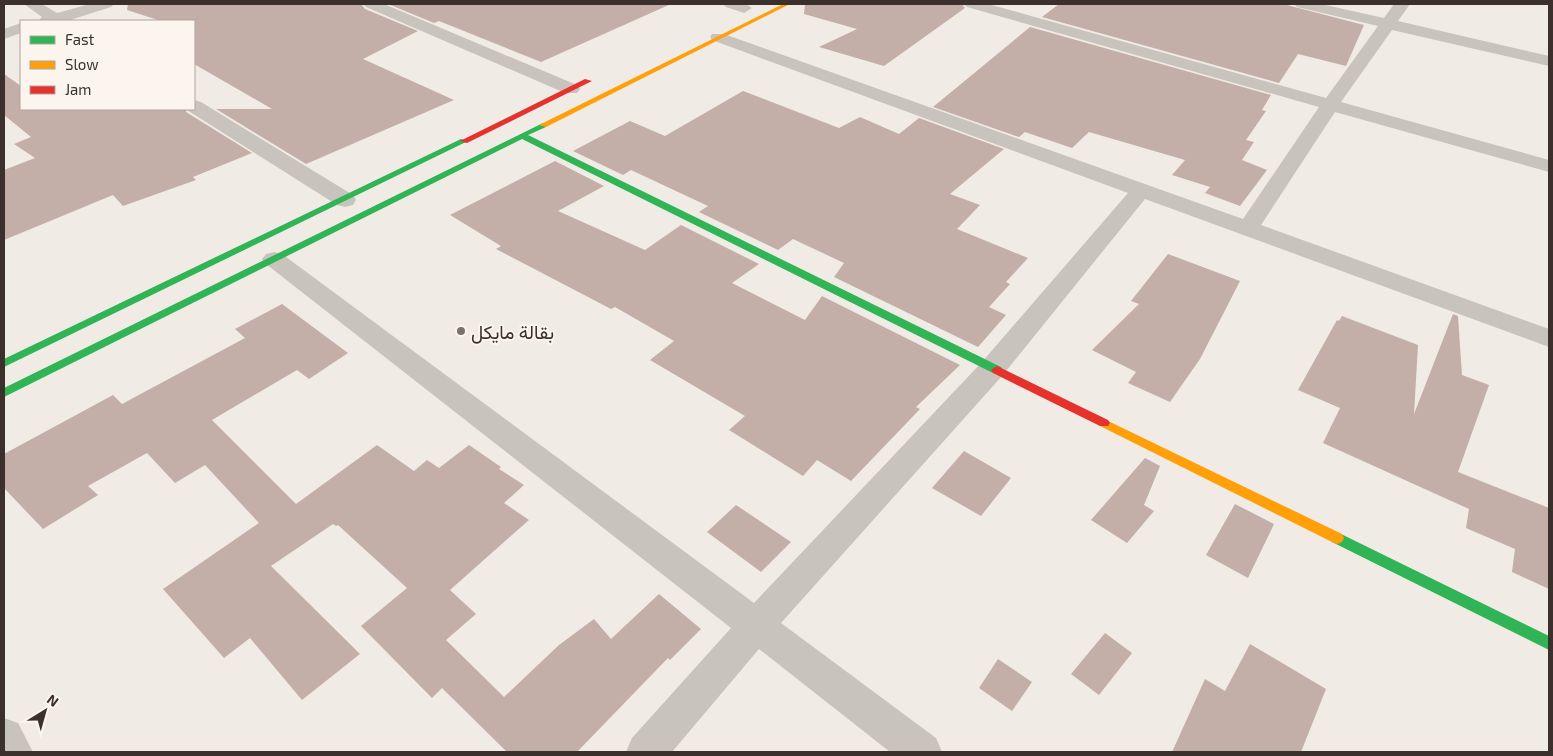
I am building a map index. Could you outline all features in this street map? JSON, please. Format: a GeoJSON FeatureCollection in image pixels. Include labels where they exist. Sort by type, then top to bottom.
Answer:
{"type":"FeatureCollection","features":[{"type":"Feature","properties":{"kind":"main road"},"geometry":{"type":"LineString","coordinates":[[4,393],[787,4]]}},
{"type":"Feature","properties":{"kind":"main road"},"geometry":{"type":"LineString","coordinates":[[4,363],[598,77]]}},
{"type":"Feature","properties":{"kind":"main road"},"geometry":{"type":"LineString","coordinates":[[523,136],[1549,644]]}},
{"type":"Feature","properties":{"kind":"street"},"geometry":{"type":"LineString","coordinates":[[32,4],[53,20],[106,4]]}},
{"type":"Feature","properties":{"kind":"street"},"geometry":{"type":"LineString","coordinates":[[370,4],[571,89]]}},
{"type":"Feature","properties":{"kind":"street"},"geometry":{"type":"LineString","coordinates":[[972,4],[1549,166]]}},
{"type":"Feature","properties":{"kind":"street"},"geometry":{"type":"LineString","coordinates":[[1302,4],[1549,61]]}},
{"type":"Feature","properties":{"kind":"street"},"geometry":{"type":"LineString","coordinates":[[1247,229],[1330,105],[1402,4]]}},
{"type":"Feature","properties":{"kind":"street"},"geometry":{"type":"LineString","coordinates":[[4,34],[20,28]]}},
{"type":"Feature","properties":{"kind":"street"},"geometry":{"type":"LineString","coordinates":[[718,37],[1549,338]]}},
{"type":"Feature","properties":{"kind":"street"},"geometry":{"type":"LineString","coordinates":[[195,107],[345,200]]}},
{"type":"Feature","properties":{"kind":"street"},"geometry":{"type":"LineString","coordinates":[[646,752],[755,627],[992,368],[1141,191]]}},
{"type":"Feature","properties":{"kind":"street"},"geometry":{"type":"LineString","coordinates":[[274,259],[755,627],[922,752]]}},
{"type":"Feature","properties":{"kind":"street"},"geometry":{"type":"LineString","coordinates":[[4,737],[13,752]]}},
{"type":"Feature","properties":{"kind":"building"},"geometry":{"type":"Polygon","coordinates":[[[128,4],[361,4],[365,9],[418,31],[363,59],[454,100],[306,164],[216,109],[272,109],[195,65],[195,20],[158,20],[127,10],[128,4]]]}},
{"type":"Feature","properties":{"kind":"building"},"geometry":{"type":"Polygon","coordinates":[[[388,4],[671,4],[541,62],[439,21],[434,23],[388,4]]]}},
{"type":"Feature","properties":{"kind":"building"},"geometry":{"type":"Polygon","coordinates":[[[805,4],[962,4],[965,8],[884,66],[819,47],[857,29],[804,14],[805,4]]]}},
{"type":"Feature","properties":{"kind":"building"},"geometry":{"type":"Polygon","coordinates":[[[1059,4],[1283,4],[1364,25],[1346,66],[1298,54],[1279,83],[1042,17],[1059,4]]]}},
{"type":"Feature","properties":{"kind":"building"},"geometry":{"type":"Polygon","coordinates":[[[1030,27],[1271,95],[1262,110],[1266,111],[1246,140],[1254,142],[1242,160],[1267,170],[1240,206],[1205,193],[1210,187],[1172,175],[1185,160],[1089,132],[1072,148],[1025,132],[1019,137],[933,107],[1030,27]]]}},
{"type":"Feature","properties":{"kind":"building"},"geometry":{"type":"Polygon","coordinates":[[[4,74],[20,85],[20,110],[186,110],[186,112],[252,153],[193,177],[196,180],[123,206],[113,195],[4,240],[4,170],[35,158],[14,144],[31,137],[4,115],[4,74]]]}},
{"type":"Feature","properties":{"kind":"building"},"geometry":{"type":"Polygon","coordinates":[[[743,91],[839,128],[860,117],[899,134],[919,118],[1004,149],[950,194],[980,205],[957,229],[1028,258],[1006,282],[1010,284],[989,307],[1006,315],[978,347],[834,277],[844,263],[793,239],[778,250],[699,212],[708,206],[631,170],[623,175],[573,151],[630,121],[665,136],[743,91]]]}},
{"type":"Feature","properties":{"kind":"building"},"geometry":{"type":"Polygon","coordinates":[[[555,161],[604,186],[558,211],[645,250],[681,225],[759,264],[732,283],[805,320],[822,296],[960,365],[916,407],[920,409],[851,481],[817,460],[803,476],[729,430],[745,416],[650,360],[674,341],[615,307],[611,309],[496,249],[501,246],[450,215],[555,161]]]}},
{"type":"Feature","properties":{"kind":"building"},"geometry":{"type":"Polygon","coordinates":[[[1168,254],[1240,281],[1200,359],[1170,402],[1128,383],[1136,372],[1092,350],[1139,304],[1131,301],[1168,254]]]}},
{"type":"Feature","properties":{"kind":"building"},"geometry":{"type":"Polygon","coordinates":[[[282,304],[348,353],[309,379],[297,370],[212,420],[296,504],[377,445],[414,471],[427,460],[439,468],[469,445],[501,467],[499,469],[524,485],[504,503],[529,520],[450,590],[476,614],[446,640],[504,697],[559,645],[594,619],[611,639],[659,594],[701,629],[670,660],[668,658],[577,752],[507,752],[442,688],[432,698],[361,626],[407,588],[338,525],[333,524],[271,566],[360,654],[302,700],[250,638],[224,658],[163,589],[259,523],[205,465],[175,483],[147,453],[88,486],[98,495],[43,529],[4,488],[4,454],[113,395],[122,404],[245,338],[235,329],[282,304]]]}},
{"type":"Feature","properties":{"kind":"building"},"geometry":{"type":"Polygon","coordinates":[[[1453,314],[1458,316],[1462,375],[1489,385],[1458,472],[1549,508],[1549,589],[1512,572],[1515,549],[1466,528],[1469,509],[1323,443],[1340,408],[1298,390],[1337,320],[1339,321],[1342,316],[1418,345],[1414,414],[1453,314]]]}},
{"type":"Feature","properties":{"kind":"building"},"geometry":{"type":"Polygon","coordinates":[[[964,451],[1011,478],[981,516],[932,488],[964,451]]]}},
{"type":"Feature","properties":{"kind":"building"},"geometry":{"type":"Polygon","coordinates":[[[1145,458],[1160,466],[1144,505],[1154,511],[1127,543],[1091,520],[1145,458]]]}},
{"type":"Feature","properties":{"kind":"building"},"geometry":{"type":"Polygon","coordinates":[[[1235,504],[1274,524],[1248,578],[1206,555],[1235,504]]]}},
{"type":"Feature","properties":{"kind":"building"},"geometry":{"type":"Polygon","coordinates":[[[736,505],[791,542],[761,572],[707,532],[736,505]]]}},
{"type":"Feature","properties":{"kind":"building"},"geometry":{"type":"Polygon","coordinates":[[[1105,633],[1132,653],[1099,695],[1071,674],[1105,633]]]}},
{"type":"Feature","properties":{"kind":"building"},"geometry":{"type":"Polygon","coordinates":[[[1250,644],[1326,689],[1301,752],[1172,752],[1205,679],[1225,691],[1250,644]]]}},
{"type":"Feature","properties":{"kind":"building"},"geometry":{"type":"Polygon","coordinates":[[[998,659],[1032,682],[1012,711],[979,688],[998,659]]]}},
{"type":"Feature","properties":{"kind":"traffic: fast"},"geometry":{"type":"LineString","coordinates":[[4,393],[543,125]]}},
{"type":"Feature","properties":{"kind":"traffic: fast"},"geometry":{"type":"LineString","coordinates":[[523,136],[997,370]]}},
{"type":"Feature","properties":{"kind":"traffic: fast"},"geometry":{"type":"LineString","coordinates":[[4,363],[464,141]]}},
{"type":"Feature","properties":{"kind":"traffic: fast"},"geometry":{"type":"LineString","coordinates":[[1337,538],[1549,643]]}},
{"type":"Feature","properties":{"kind":"traffic: slow"},"geometry":{"type":"LineString","coordinates":[[543,125],[787,4]]}},
{"type":"Feature","properties":{"kind":"traffic: slow"},"geometry":{"type":"LineString","coordinates":[[1104,423],[1337,538]]}},
{"type":"Feature","properties":{"kind":"traffic: jam"},"geometry":{"type":"LineString","coordinates":[[464,141],[588,81]]}},
{"type":"Feature","properties":{"kind":"traffic: jam"},"geometry":{"type":"LineString","coordinates":[[997,370],[1104,423]]}},
{"type":"Feature","properties":{"kind":"place","name":"بقالة مايكل"},"geometry":{"type":"Point","coordinates":[461,331]}}]}
